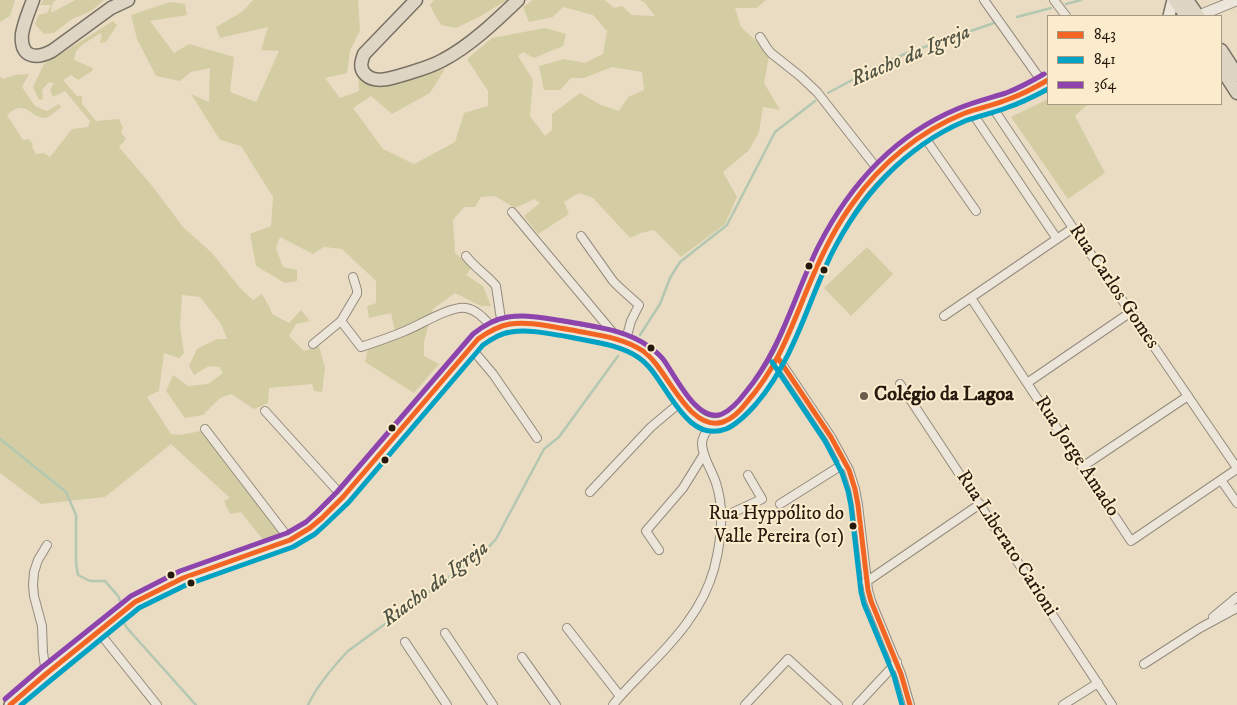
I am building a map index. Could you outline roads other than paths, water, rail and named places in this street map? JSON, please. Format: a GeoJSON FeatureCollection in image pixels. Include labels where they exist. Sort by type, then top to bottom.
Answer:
{"type":"FeatureCollection","features":[{"type":"Feature","properties":{"kind":"main road"},"geometry":{"type":"LineString","coordinates":[[33,0],[24,24],[22,44],[25,52],[37,57],[52,52],[111,8],[128,0]]}},
{"type":"Feature","properties":{"kind":"main road"},"geometry":{"type":"LineString","coordinates":[[416,0],[364,54],[361,62],[362,71],[368,77],[376,80],[391,78],[444,60],[496,21],[518,0]]}},
{"type":"Feature","properties":{"kind":"main road"},"geometry":{"type":"LineString","coordinates":[[1169,15],[1174,0]]}},
{"type":"Feature","properties":{"kind":"main road"},"geometry":{"type":"LineString","coordinates":[[1174,0],[1185,15]]}},
{"type":"Feature","properties":{"kind":"main road"},"geometry":{"type":"LineString","coordinates":[[1187,0],[1197,15]]}},
{"type":"Feature","properties":{"kind":"main road"},"geometry":{"type":"LineString","coordinates":[[1222,52],[1237,74]]}},
{"type":"Feature","properties":{"kind":"main road"},"geometry":{"type":"LineString","coordinates":[[1222,70],[1237,93]]}},
{"type":"Feature","properties":{"kind":"main road"},"geometry":{"type":"LineString","coordinates":[[10,705],[135,602],[168,585],[206,569],[290,540],[310,528],[343,497],[470,348],[478,340],[498,327],[527,324],[592,334],[623,342],[643,351],[658,365],[682,401],[696,416],[712,424],[721,422],[739,411],[761,386],[778,358],[793,327],[811,280],[829,243],[854,201],[879,171],[905,148],[949,120],[1022,94],[1046,81]]}},
{"type":"Feature","properties":{"kind":"street"},"geometry":{"type":"LineString","coordinates":[[984,0],[1046,81]]}},
{"type":"Feature","properties":{"kind":"street"},"geometry":{"type":"LineString","coordinates":[[1054,0],[1065,15]]}},
{"type":"Feature","properties":{"kind":"street"},"geometry":{"type":"LineString","coordinates":[[1200,15],[1232,2]]}},
{"type":"Feature","properties":{"kind":"street"},"geometry":{"type":"LineString","coordinates":[[1222,16],[1232,2]]}},
{"type":"Feature","properties":{"kind":"street"},"geometry":{"type":"LineString","coordinates":[[760,37],[771,53],[817,92],[879,171]]}},
{"type":"Feature","properties":{"kind":"street","name":"Rua Carlos Gomes"},"geometry":{"type":"LineString","coordinates":[[991,105],[1237,469],[1131,541]]}},
{"type":"Feature","properties":{"kind":"street","name":"Rua Carlos Gomes"},"geometry":{"type":"LineString","coordinates":[[971,111],[1057,239]]}},
{"type":"Feature","properties":{"kind":"street"},"geometry":{"type":"LineString","coordinates":[[923,135],[976,211]]}},
{"type":"Feature","properties":{"kind":"street"},"geometry":{"type":"LineString","coordinates":[[512,212],[623,342],[640,305],[614,281],[582,236]]}},
{"type":"Feature","properties":{"kind":"street"},"geometry":{"type":"LineString","coordinates":[[944,316],[1073,228]]}},
{"type":"Feature","properties":{"kind":"street"},"geometry":{"type":"LineString","coordinates":[[466,256],[496,286],[498,327]]}},
{"type":"Feature","properties":{"kind":"street"},"geometry":{"type":"LineString","coordinates":[[313,344],[341,321],[357,294],[353,277]]}},
{"type":"Feature","properties":{"kind":"street","name":"Rua Jorge Amado"},"geometry":{"type":"LineString","coordinates":[[971,298],[1131,541]]}},
{"type":"Feature","properties":{"kind":"street"},"geometry":{"type":"LineString","coordinates":[[341,321],[362,347],[404,332],[448,311],[459,308],[467,308],[477,312],[498,327]]}},
{"type":"Feature","properties":{"kind":"street"},"geometry":{"type":"LineString","coordinates":[[1027,383],[1131,312]]}},
{"type":"Feature","properties":{"kind":"street"},"geometry":{"type":"LineString","coordinates":[[470,348],[493,374],[537,438]]}},
{"type":"Feature","properties":{"kind":"street"},"geometry":{"type":"LineString","coordinates":[[778,358],[831,436],[845,462],[855,489],[858,505],[866,582],[871,601],[897,662],[910,705]]}},
{"type":"Feature","properties":{"kind":"street","name":"Rua Liberato Carioni"},"geometry":{"type":"LineString","coordinates":[[900,384],[1110,702]]}},
{"type":"Feature","properties":{"kind":"street"},"geometry":{"type":"LineString","coordinates":[[1082,467],[1188,396]]}},
{"type":"Feature","properties":{"kind":"street"},"geometry":{"type":"LineString","coordinates":[[590,492],[651,427],[682,401]]}},
{"type":"Feature","properties":{"kind":"street"},"geometry":{"type":"LineString","coordinates":[[266,411],[343,497]]}},
{"type":"Feature","properties":{"kind":"street"},"geometry":{"type":"LineString","coordinates":[[613,705],[680,633],[692,617],[709,585],[717,558],[721,518],[719,494],[704,454],[702,442],[703,437],[712,424]]}},
{"type":"Feature","properties":{"kind":"street"},"geometry":{"type":"LineString","coordinates":[[205,429],[290,540]]}},
{"type":"Feature","properties":{"kind":"street"},"geometry":{"type":"LineString","coordinates":[[659,550],[646,531],[683,488],[704,454]]}},
{"type":"Feature","properties":{"kind":"street"},"geometry":{"type":"LineString","coordinates":[[780,504],[845,462]]}},
{"type":"Feature","properties":{"kind":"street"},"geometry":{"type":"LineString","coordinates":[[721,518],[762,499],[748,475]]}},
{"type":"Feature","properties":{"kind":"street"},"geometry":{"type":"LineString","coordinates":[[1221,480],[1237,503]]}},
{"type":"Feature","properties":{"kind":"street"},"geometry":{"type":"LineString","coordinates":[[866,582],[980,504]]}},
{"type":"Feature","properties":{"kind":"street"},"geometry":{"type":"LineString","coordinates":[[46,545],[34,572],[33,585],[42,626],[46,674]]}},
{"type":"Feature","properties":{"kind":"street"},"geometry":{"type":"LineString","coordinates":[[1200,628],[1237,597]]}},
{"type":"Feature","properties":{"kind":"street"},"geometry":{"type":"LineString","coordinates":[[1144,664],[1200,628],[1237,608]]}},
{"type":"Feature","properties":{"kind":"street"},"geometry":{"type":"LineString","coordinates":[[567,628],[620,696]]}},
{"type":"Feature","properties":{"kind":"street"},"geometry":{"type":"LineString","coordinates":[[98,631],[156,705]]}},
{"type":"Feature","properties":{"kind":"street"},"geometry":{"type":"LineString","coordinates":[[445,633],[493,705]]}},
{"type":"Feature","properties":{"kind":"street"},"geometry":{"type":"LineString","coordinates":[[405,642],[447,705]]}},
{"type":"Feature","properties":{"kind":"street"},"geometry":{"type":"LineString","coordinates":[[522,658],[556,705]]}},
{"type":"Feature","properties":{"kind":"street"},"geometry":{"type":"LineString","coordinates":[[745,705],[788,659],[838,705]]}},
{"type":"Feature","properties":{"kind":"street"},"geometry":{"type":"LineString","coordinates":[[857,705],[897,662]]}},
{"type":"Feature","properties":{"kind":"street"},"geometry":{"type":"LineString","coordinates":[[1063,705],[1098,683]]}},
{"type":"Feature","properties":{"kind":"street"},"geometry":{"type":"LineString","coordinates":[[1101,705],[1110,702]]}},
{"type":"Feature","properties":{"kind":"waterway","name":"Riacho da Igreja"},"geometry":{"type":"LineString","coordinates":[[1066,4],[1081,0]]}},
{"type":"Feature","properties":{"kind":"waterway","name":"Riacho da Igreja"},"geometry":{"type":"LineString","coordinates":[[1017,17],[1051,8]]}},
{"type":"Feature","properties":{"kind":"waterway","name":"Riacho da Igreja"},"geometry":{"type":"LineString","coordinates":[[828,93],[907,53],[994,23]]}},
{"type":"Feature","properties":{"kind":"waterway","name":"Riacho da Igreja"},"geometry":{"type":"LineString","coordinates":[[640,335],[660,304],[670,278],[680,262],[727,225],[775,132],[815,101]]}},
{"type":"Feature","properties":{"kind":"waterway","name":"Riacho da Igreja"},"geometry":{"type":"LineString","coordinates":[[308,705],[321,683],[348,651],[485,551],[496,539],[544,449],[559,437],[618,356]]}},
{"type":"Feature","properties":{"kind":"waterway"},"geometry":{"type":"LineString","coordinates":[[0,439],[66,492],[76,515],[76,563],[78,575],[90,581],[105,581],[118,596],[121,603]]}},
{"type":"Feature","properties":{"kind":"waterway"},"geometry":{"type":"LineString","coordinates":[[123,621],[127,628],[196,705]]}},
{"type":"Feature","properties":{"kind":"place","name":"Colégio da Lagoa"},"geometry":{"type":"Point","coordinates":[864,396]}},
{"type":"Feature","properties":{"kind":"place","name":"Rua Hyppólito do Valle Pereira (01)"},"geometry":{"type":"Point","coordinates":[853,526]}}]}
